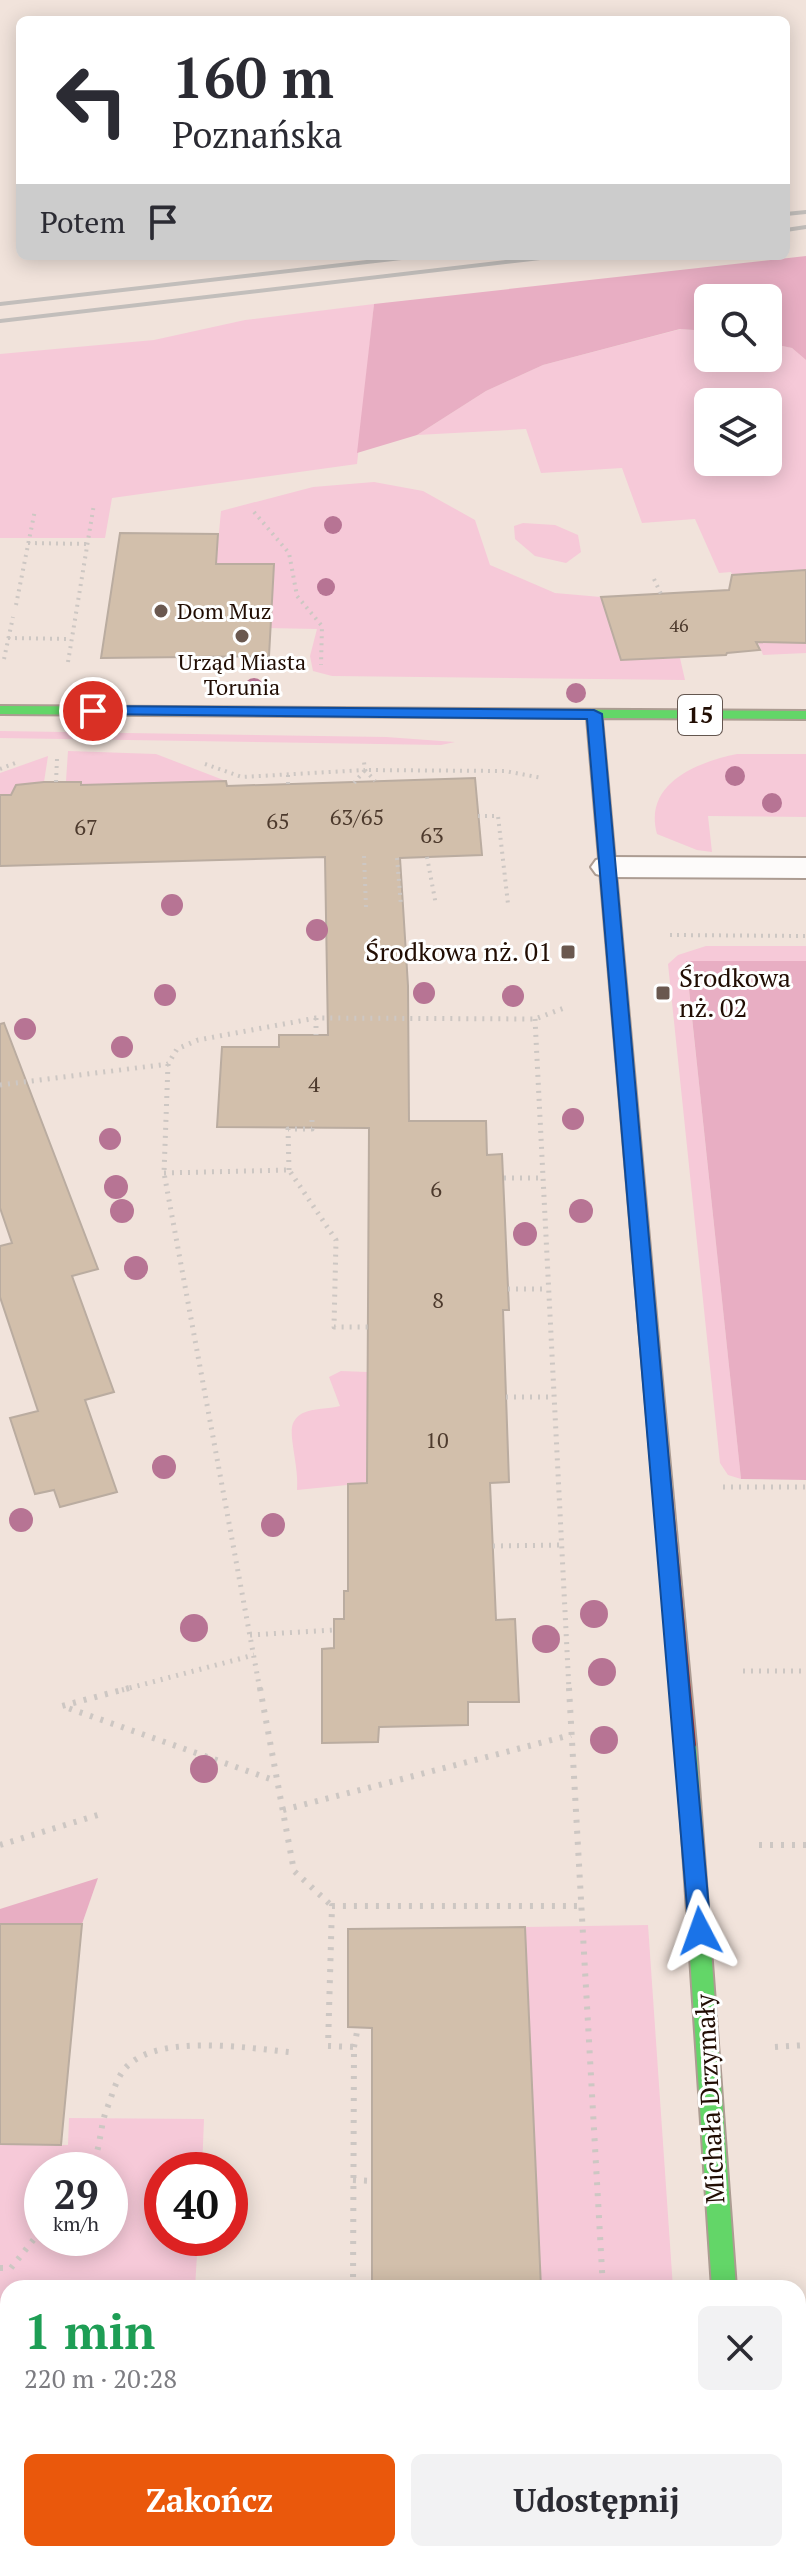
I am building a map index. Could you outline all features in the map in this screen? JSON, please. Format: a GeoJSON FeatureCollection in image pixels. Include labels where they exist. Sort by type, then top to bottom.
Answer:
{"type":"FeatureCollection","features":[{"type":"Feature","properties":{"kind":"street","name":"15"},"geometry":{"type":"LineString","coordinates":[[0,710],[806,715]]}},
{"type":"Feature","properties":{"kind":"street","name":"Michała Drzymały"},"geometry":{"type":"LineString","coordinates":[[594,714],[697,1872],[723,2280]]}},
{"type":"Feature","properties":{"kind":"lane"},"geometry":{"type":"LineString","coordinates":[[607,867],[806,868]]}},
{"type":"Feature","properties":{"kind":"path"},"geometry":{"type":"LineString","coordinates":[[66,675],[94,504]]}},
{"type":"Feature","properties":{"kind":"path"},"geometry":{"type":"LineString","coordinates":[[16,605],[35,510]]}},
{"type":"Feature","properties":{"kind":"path"},"geometry":{"type":"LineString","coordinates":[[254,512],[289,553],[297,596],[322,626],[320,668]]}},
{"type":"Feature","properties":{"kind":"path"},"geometry":{"type":"LineString","coordinates":[[28,543],[87,544]]}},
{"type":"Feature","properties":{"kind":"path"},"geometry":{"type":"LineString","coordinates":[[654,579],[661,594]]}},
{"type":"Feature","properties":{"kind":"path"},"geometry":{"type":"LineString","coordinates":[[4,661],[13,617]]}},
{"type":"Feature","properties":{"kind":"path"},"geometry":{"type":"LineString","coordinates":[[8,638],[72,639]]}},
{"type":"Feature","properties":{"kind":"path"},"geometry":{"type":"LineString","coordinates":[[364,750],[365,770],[375,781]]}},
{"type":"Feature","properties":{"kind":"path"},"geometry":{"type":"LineString","coordinates":[[199,761],[242,777],[365,770],[505,771],[547,779],[541,771]]}},
{"type":"Feature","properties":{"kind":"path"},"geometry":{"type":"LineString","coordinates":[[354,783],[365,770]]}},
{"type":"Feature","properties":{"kind":"path"},"geometry":{"type":"LineString","coordinates":[[288,775],[288,784]]}},
{"type":"Feature","properties":{"kind":"path"},"geometry":{"type":"LineString","coordinates":[[478,816],[498,816],[508,904]]}},
{"type":"Feature","properties":{"kind":"path"},"geometry":{"type":"LineString","coordinates":[[364,856],[366,907]]}},
{"type":"Feature","properties":{"kind":"path"},"geometry":{"type":"LineString","coordinates":[[427,857],[436,905]]}},
{"type":"Feature","properties":{"kind":"path"},"geometry":{"type":"LineString","coordinates":[[397,858],[401,906]]}},
{"type":"Feature","properties":{"kind":"path"},"geometry":{"type":"LineString","coordinates":[[682,935],[806,936]]}},
{"type":"Feature","properties":{"kind":"path"},"geometry":{"type":"LineString","coordinates":[[572,1005],[535,1019],[316,1018],[198,1040],[177,1049],[168,1064],[164,1173],[294,1871],[332,1906],[580,1906]]}},
{"type":"Feature","properties":{"kind":"path"},"geometry":{"type":"LineString","coordinates":[[316,1018],[316,1035]]}},
{"type":"Feature","properties":{"kind":"path"},"geometry":{"type":"LineString","coordinates":[[535,1019],[580,1906],[603,2280]]}},
{"type":"Feature","properties":{"kind":"path"},"geometry":{"type":"LineString","coordinates":[[0,1085],[168,1064]]}},
{"type":"Feature","properties":{"kind":"path"},"geometry":{"type":"LineString","coordinates":[[312,1120],[312,1129],[288,1129],[289,1170],[336,1240],[334,1327],[368,1327]]}},
{"type":"Feature","properties":{"kind":"path"},"geometry":{"type":"LineString","coordinates":[[164,1173],[289,1170]]}},
{"type":"Feature","properties":{"kind":"path"},"geometry":{"type":"LineString","coordinates":[[504,1178],[543,1178]]}},
{"type":"Feature","properties":{"kind":"path"},"geometry":{"type":"LineString","coordinates":[[508,1289],[548,1289]]}},
{"type":"Feature","properties":{"kind":"path"},"geometry":{"type":"LineString","coordinates":[[506,1397],[554,1397]]}},
{"type":"Feature","properties":{"kind":"path"},"geometry":{"type":"LineString","coordinates":[[712,1487],[806,1487]]}},
{"type":"Feature","properties":{"kind":"path"},"geometry":{"type":"LineString","coordinates":[[493,1546],[562,1545]]}},
{"type":"Feature","properties":{"kind":"path"},"geometry":{"type":"LineString","coordinates":[[250,1635],[334,1630]]}},
{"type":"Feature","properties":{"kind":"path"},"geometry":{"type":"LineString","coordinates":[[254,1655],[62,1706],[277,1781]]}},
{"type":"Feature","properties":{"kind":"path"},"geometry":{"type":"LineString","coordinates":[[732,1671],[806,1671]]}},
{"type":"Feature","properties":{"kind":"path"},"geometry":{"type":"LineString","coordinates":[[283,1810],[571,1735]]}},
{"type":"Feature","properties":{"kind":"path"},"geometry":{"type":"LineString","coordinates":[[0,1845],[101,1814]]}},
{"type":"Feature","properties":{"kind":"path"},"geometry":{"type":"LineString","coordinates":[[752,1845],[806,1845]]}},
{"type":"Feature","properties":{"kind":"path"},"geometry":{"type":"LineString","coordinates":[[332,1906],[328,2046],[354,2047]]}},
{"type":"Feature","properties":{"kind":"path"},"geometry":{"type":"LineString","coordinates":[[353,2280],[354,2047],[358,2027]]}},
{"type":"Feature","properties":{"kind":"path"},"geometry":{"type":"LineString","coordinates":[[98,2152],[104,2118],[124,2069],[144,2055],[202,2044],[289,2052]]}},
{"type":"Feature","properties":{"kind":"path"},"geometry":{"type":"LineString","coordinates":[[775,2047],[806,2045]]}},
{"type":"Feature","properties":{"kind":"path"},"geometry":{"type":"LineString","coordinates":[[353,2180],[372,2181]]}},
{"type":"Feature","properties":{"kind":"path"},"geometry":{"type":"LineString","coordinates":[[0,2268],[11,2268],[24,2252]]}},
{"type":"Feature","properties":{"kind":"shaded area"},"geometry":{"type":"Polygon","coordinates":[[[806,256],[806,360],[792,348],[782,346],[782,284],[694,284],[694,330],[680,329],[543,365],[486,391],[417,435],[357,453],[374,304],[806,256]]]}},
{"type":"Feature","properties":{"kind":"shaded area"},"geometry":{"type":"Polygon","coordinates":[[[374,304],[357,464],[112,498],[105,538],[0,538],[0,354],[154,340],[245,320],[374,304]]]}},
{"type":"Feature","properties":{"kind":"shaded area"},"geometry":{"type":"Polygon","coordinates":[[[681,329],[694,330],[694,372],[782,372],[782,346],[792,348],[806,360],[806,653],[763,655],[731,572],[719,573],[695,519],[642,523],[622,468],[541,473],[526,429],[417,435],[486,391],[543,365],[681,329]]]}},
{"type":"Feature","properties":{"kind":"shaded area"},"geometry":{"type":"Polygon","coordinates":[[[374,482],[423,491],[475,520],[490,565],[555,593],[601,597],[621,660],[680,658],[685,680],[332,676],[313,671],[310,656],[317,629],[209,627],[273,587],[274,564],[216,564],[221,511],[313,487],[374,482]]]}},
{"type":"Feature","properties":{"kind":"shaded area"},"geometry":{"type":"Polygon","coordinates":[[[523,523],[555,525],[578,535],[581,552],[566,563],[535,556],[515,539],[514,526],[523,523]]]}},
{"type":"Feature","properties":{"kind":"shaded area"},"geometry":{"type":"Polygon","coordinates":[[[0,731],[386,737],[455,742],[441,745],[0,738],[0,731]]]}},
{"type":"Feature","properties":{"kind":"shaded area"},"geometry":{"type":"Polygon","coordinates":[[[68,751],[156,754],[226,781],[82,790],[81,781],[66,781],[68,751]]]}},
{"type":"Feature","properties":{"kind":"shaded area"},"geometry":{"type":"Polygon","coordinates":[[[737,754],[806,754],[806,817],[708,816],[712,852],[697,850],[657,834],[655,816],[658,801],[666,788],[691,769],[737,754]]]}},
{"type":"Feature","properties":{"kind":"shaded area"},"geometry":{"type":"Polygon","coordinates":[[[48,756],[44,782],[11,795],[0,795],[0,773],[48,756]]]}},
{"type":"Feature","properties":{"kind":"shaded area"},"geometry":{"type":"Polygon","coordinates":[[[706,946],[806,946],[806,961],[686,962],[741,1479],[728,1475],[720,1463],[668,964],[678,955],[706,946]]]}},
{"type":"Feature","properties":{"kind":"shaded area"},"geometry":{"type":"Polygon","coordinates":[[[686,961],[806,961],[806,1480],[741,1479],[686,961]]]}},
{"type":"Feature","properties":{"kind":"shaded area"},"geometry":{"type":"Polygon","coordinates":[[[341,1371],[367,1372],[367,1483],[297,1490],[293,1425],[307,1411],[340,1406],[329,1377],[341,1371]]]}},
{"type":"Feature","properties":{"kind":"shaded area"},"geometry":{"type":"Polygon","coordinates":[[[98,1878],[82,1924],[0,1924],[0,1909],[98,1878]]]}},
{"type":"Feature","properties":{"kind":"shaded area"},"geometry":{"type":"Polygon","coordinates":[[[648,1925],[672,2280],[541,2280],[525,1927],[648,1925]]]}},
{"type":"Feature","properties":{"kind":"shaded area"},"geometry":{"type":"Polygon","coordinates":[[[69,2118],[204,2119],[203,2152],[144,2152],[144,2256],[197,2256],[195,2280],[0,2280],[0,2144],[68,2145],[69,2118]]]}},
{"type":"Feature","properties":{"kind":"building"},"geometry":{"type":"Polygon","coordinates":[[[120,533],[218,534],[216,564],[274,564],[269,656],[101,658],[120,533]]]}},
{"type":"Feature","properties":{"kind":"building"},"geometry":{"type":"Polygon","coordinates":[[[806,570],[806,643],[756,642],[760,650],[726,655],[621,660],[601,597],[729,590],[732,575],[806,570]]]}},
{"type":"Feature","properties":{"kind":"building"},"geometry":{"type":"Polygon","coordinates":[[[475,778],[482,855],[400,858],[408,986],[409,1121],[486,1121],[487,1155],[502,1154],[509,1310],[503,1310],[509,1482],[490,1483],[496,1620],[515,1619],[519,1702],[468,1702],[468,1725],[379,1727],[378,1742],[322,1743],[322,1649],[334,1648],[334,1619],[344,1619],[344,1591],[348,1591],[348,1484],[367,1483],[369,1128],[217,1127],[222,1047],[279,1047],[279,1035],[328,1035],[325,857],[0,866],[0,795],[11,795],[16,785],[44,782],[81,782],[81,785],[226,781],[227,786],[475,778]]]}},
{"type":"Feature","properties":{"kind":"building"},"geometry":{"type":"Polygon","coordinates":[[[4,1023],[98,1269],[72,1276],[114,1392],[85,1400],[117,1492],[60,1507],[54,1490],[35,1494],[10,1418],[38,1411],[0,1297],[0,1246],[12,1243],[0,1208],[0,1024],[4,1023]]]}},
{"type":"Feature","properties":{"kind":"building"},"geometry":{"type":"Polygon","coordinates":[[[0,1924],[82,1924],[61,2145],[0,2144],[0,1924]]]}},
{"type":"Feature","properties":{"kind":"building"},"geometry":{"type":"Polygon","coordinates":[[[525,1927],[541,2280],[372,2280],[372,2028],[348,2027],[348,1929],[525,1927]]]}},
{"type":"Feature","properties":{"kind":"railway"},"geometry":{"type":"LineString","coordinates":[[790,214],[806,212]]}},
{"type":"Feature","properties":{"kind":"railway"},"geometry":{"type":"LineString","coordinates":[[790,229],[806,227]]}},
{"type":"Feature","properties":{"kind":"railway"},"geometry":{"type":"LineString","coordinates":[[0,304],[384,260]]}},
{"type":"Feature","properties":{"kind":"railway"},"geometry":{"type":"LineString","coordinates":[[0,321],[524,260]]}},
{"type":"Feature","properties":{"kind":"traffic: fast"},"geometry":{"type":"LineString","coordinates":[[0,710],[806,715]]}},
{"type":"Feature","properties":{"kind":"traffic: fast"},"geometry":{"type":"LineString","coordinates":[[594,714],[649,1337]]}},
{"type":"Feature","properties":{"kind":"traffic: fast"},"geometry":{"type":"LineString","coordinates":[[686,1745],[723,2280]]}},
{"type":"Feature","properties":{"kind":"traffic: jam"},"geometry":{"type":"LineString","coordinates":[[649,1337],[686,1745]]}},
{"type":"Feature","properties":{"kind":"place","name":"Dom Muz"},"geometry":{"type":"Point","coordinates":[161,611]}},
{"type":"Feature","properties":{"kind":"place","name":"Urząd Miasta Torunia"},"geometry":{"type":"Point","coordinates":[242,636]}},
{"type":"Feature","properties":{"kind":"place","name":"Środkowa nż. 01"},"geometry":{"type":"Point","coordinates":[568,952]}},
{"type":"Feature","properties":{"kind":"place","name":"Środkowa nż. 02"},"geometry":{"type":"Point","coordinates":[663,993]}},
{"type":"Feature","properties":{"kind":"route"},"geometry":{"type":"LineString","coordinates":[[93,711],[594,714],[700,1931]]}}]}
